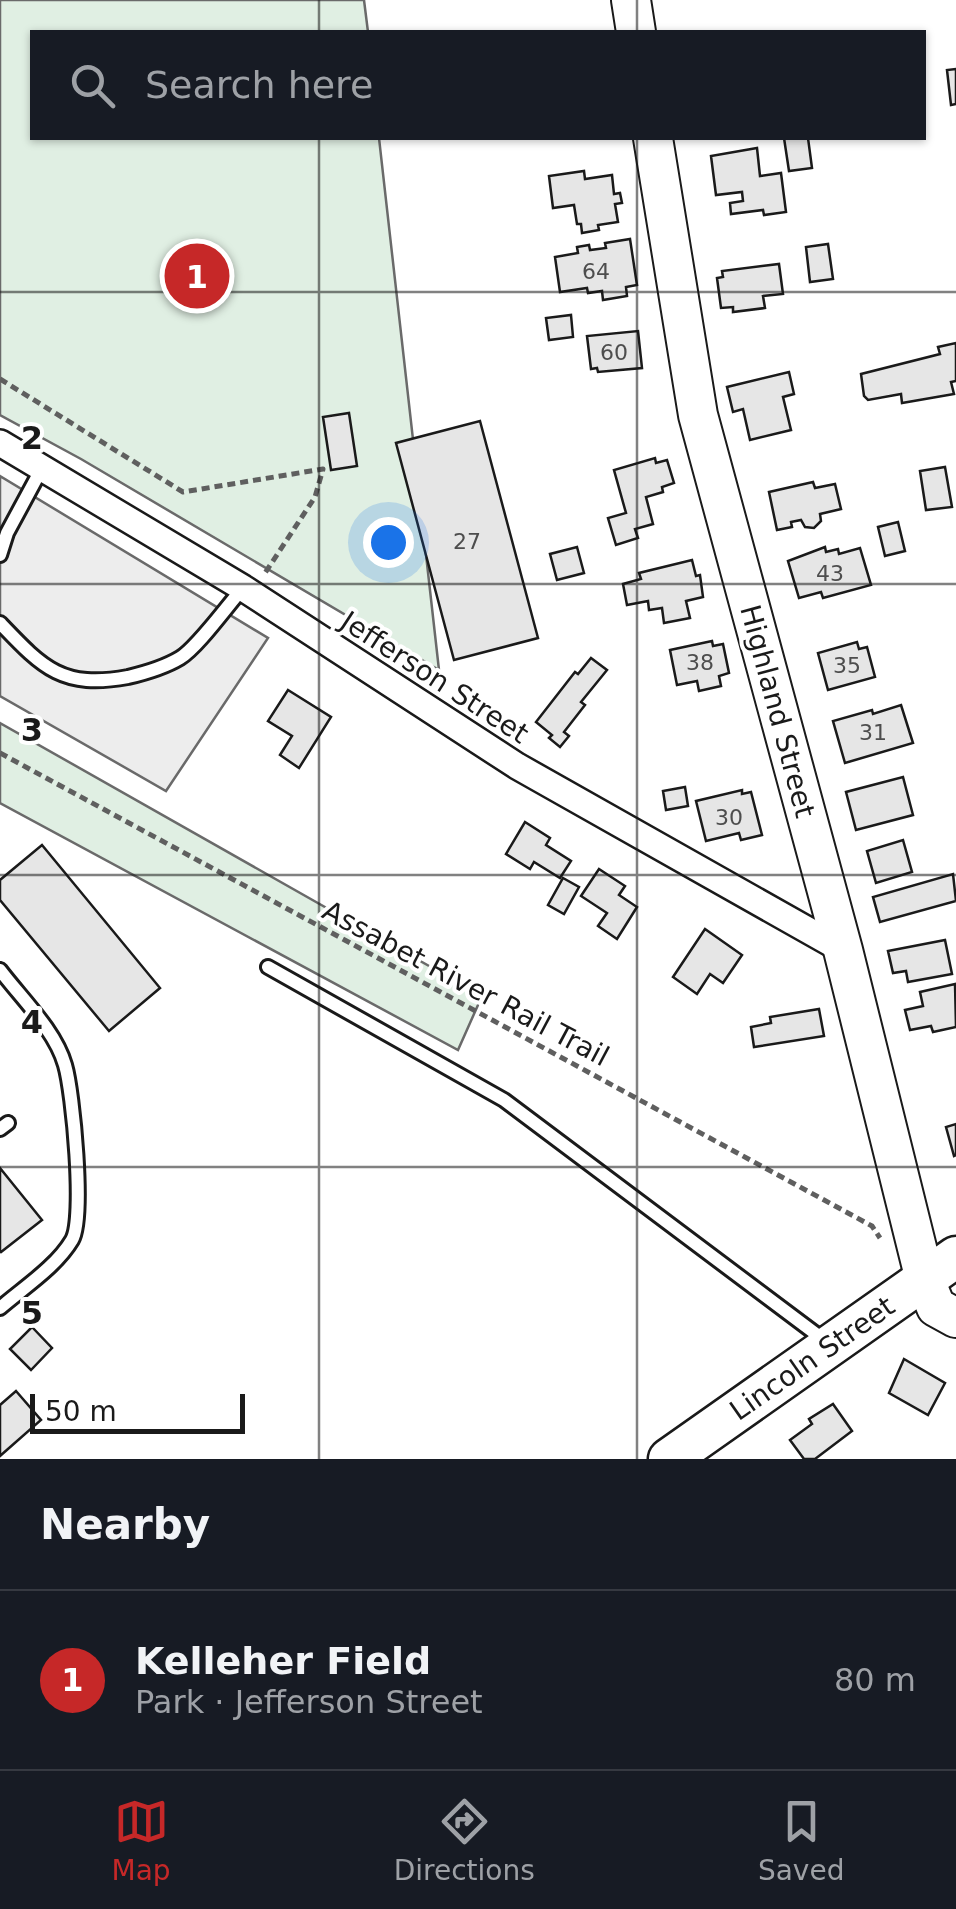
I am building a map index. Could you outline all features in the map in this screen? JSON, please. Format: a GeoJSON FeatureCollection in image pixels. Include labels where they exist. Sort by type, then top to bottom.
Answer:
{"type":"FeatureCollection","features":[{"type":"Feature","properties":{"kind":"main road","name":"Lincoln Street"},"geometry":{"type":"LineString","coordinates":[[668,1459],[940,1269]]}},
{"type":"Feature","properties":{"kind":"street"},"geometry":{"type":"LineString","coordinates":[[631,0],[636,30]]}},
{"type":"Feature","properties":{"kind":"street","name":"Highland Street"},"geometry":{"type":"LineString","coordinates":[[653,140],[698,415],[843,950],[940,1269]]}},
{"type":"Feature","properties":{"kind":"street","name":"Jefferson Street"},"geometry":{"type":"LineString","coordinates":[[0,444],[247,591],[516,766],[843,950]]}},
{"type":"Feature","properties":{"kind":"street"},"geometry":{"type":"LineString","coordinates":[[940,1269],[936,1307],[956,1318]]}},
{"type":"Feature","properties":{"kind":"lane"},"geometry":{"type":"LineString","coordinates":[[0,555],[7,533],[42,468]]}},
{"type":"Feature","properties":{"kind":"lane"},"geometry":{"type":"LineString","coordinates":[[0,623],[34,658],[68,678],[93,683],[142,674],[182,657],[247,591]]}},
{"type":"Feature","properties":{"kind":"lane"},"geometry":{"type":"LineString","coordinates":[[268,967],[504,1100],[830,1344]]}},
{"type":"Feature","properties":{"kind":"lane"},"geometry":{"type":"LineString","coordinates":[[0,970],[54,1042],[65,1064],[81,1207],[74,1238],[0,1308]]}},
{"type":"Feature","properties":{"kind":"path"},"geometry":{"type":"LineString","coordinates":[[0,379],[183,492],[323,468],[315,496],[247,591]]}},
{"type":"Feature","properties":{"kind":"path","name":"Assabet River Rail Trail"},"geometry":{"type":"LineString","coordinates":[[0,753],[872,1226],[880,1239]]}},
{"type":"Feature","properties":{"kind":"green space"},"geometry":{"type":"Polygon","coordinates":[[[0,0],[364,0],[368,30],[30,30],[30,140],[379,140],[439,670],[0,415],[0,0]]]}},
{"type":"Feature","properties":{"kind":"green space"},"geometry":{"type":"Polygon","coordinates":[[[0,723],[482,996],[458,1050],[0,803],[0,723]]]}},
{"type":"Feature","properties":{"kind":"shaded area"},"geometry":{"type":"Polygon","coordinates":[[[0,476],[268,638],[166,791],[0,696],[0,476]]]}},
{"type":"Feature","properties":{"kind":"building"},"geometry":{"type":"Polygon","coordinates":[[[956,69],[956,104],[951,105],[947,70],[956,69]]]}},
{"type":"Feature","properties":{"kind":"building"},"geometry":{"type":"Polygon","coordinates":[[[784,140],[808,140],[812,168],[789,171],[784,140]]]}},
{"type":"Feature","properties":{"kind":"building"},"geometry":{"type":"Polygon","coordinates":[[[757,148],[760,176],[781,173],[786,212],[731,214],[730,203],[743,201],[742,192],[716,195],[711,156],[757,148]]]}},
{"type":"Feature","properties":{"kind":"building"},"geometry":{"type":"Polygon","coordinates":[[[584,171],[585,179],[612,175],[614,194],[620,193],[622,203],[615,204],[618,222],[582,233],[574,205],[553,208],[549,176],[584,171]]]}},
{"type":"Feature","properties":{"kind":"building"},"geometry":{"type":"Polygon","coordinates":[[[630,239],[637,285],[626,287],[627,296],[603,300],[602,291],[588,293],[587,288],[560,292],[555,257],[578,253],[577,247],[606,248],[605,243],[630,239]]]}},
{"type":"Feature","properties":{"kind":"building"},"geometry":{"type":"Polygon","coordinates":[[[828,244],[833,279],[810,282],[806,247],[828,244]]]}},
{"type":"Feature","properties":{"kind":"building"},"geometry":{"type":"Polygon","coordinates":[[[779,264],[783,294],[763,296],[765,308],[733,312],[733,307],[721,308],[717,278],[723,277],[722,271],[779,264]]]}},
{"type":"Feature","properties":{"kind":"building"},"geometry":{"type":"Polygon","coordinates":[[[571,315],[573,337],[549,340],[546,318],[571,315]]]}},
{"type":"Feature","properties":{"kind":"building"},"geometry":{"type":"Polygon","coordinates":[[[638,331],[642,368],[598,372],[597,368],[591,369],[587,336],[638,331]]]}},
{"type":"Feature","properties":{"kind":"building"},"geometry":{"type":"Polygon","coordinates":[[[956,343],[956,381],[951,382],[954,394],[902,403],[901,394],[868,400],[864,396],[861,374],[940,354],[938,347],[956,343]]]}},
{"type":"Feature","properties":{"kind":"building"},"geometry":{"type":"Polygon","coordinates":[[[789,372],[794,394],[783,397],[791,430],[750,440],[743,409],[733,412],[727,387],[789,372]]]}},
{"type":"Feature","properties":{"kind":"building"},"geometry":{"type":"Polygon","coordinates":[[[349,413],[357,466],[331,470],[323,417],[349,413]]]}},
{"type":"Feature","properties":{"kind":"building"},"geometry":{"type":"Polygon","coordinates":[[[480,421],[538,638],[454,660],[396,443],[480,421]]]}},
{"type":"Feature","properties":{"kind":"building"},"geometry":{"type":"Polygon","coordinates":[[[655,458],[656,463],[667,460],[674,483],[662,487],[663,492],[646,497],[653,524],[635,529],[638,538],[616,545],[608,518],[626,513],[614,470],[655,458]]]}},
{"type":"Feature","properties":{"kind":"building"},"geometry":{"type":"Polygon","coordinates":[[[945,467],[952,507],[926,510],[920,471],[945,467]]]}},
{"type":"Feature","properties":{"kind":"building"},"geometry":{"type":"Polygon","coordinates":[[[813,482],[815,488],[835,484],[841,509],[820,514],[821,521],[814,528],[805,527],[801,520],[777,530],[769,492],[813,482]]]}},
{"type":"Feature","properties":{"kind":"building"},"geometry":{"type":"Polygon","coordinates":[[[898,522],[905,551],[885,556],[878,527],[898,522]]]}},
{"type":"Feature","properties":{"kind":"building"},"geometry":{"type":"Polygon","coordinates":[[[577,547],[584,573],[557,580],[550,554],[577,547]]]}},
{"type":"Feature","properties":{"kind":"building"},"geometry":{"type":"Polygon","coordinates":[[[825,547],[826,552],[838,549],[839,554],[860,548],[871,585],[823,598],[821,592],[799,598],[788,561],[825,547]]]}},
{"type":"Feature","properties":{"kind":"building"},"geometry":{"type":"Polygon","coordinates":[[[692,560],[696,576],[700,575],[703,597],[686,601],[690,618],[664,623],[662,608],[649,610],[648,601],[627,605],[623,584],[641,579],[639,573],[692,560]]]}},
{"type":"Feature","properties":{"kind":"building"},"geometry":{"type":"Polygon","coordinates":[[[712,641],[713,646],[723,644],[729,673],[719,676],[721,686],[699,691],[697,681],[677,685],[670,650],[712,641]]]}},
{"type":"Feature","properties":{"kind":"building"},"geometry":{"type":"Polygon","coordinates":[[[857,642],[859,649],[867,647],[875,677],[828,690],[818,653],[857,642]]]}},
{"type":"Feature","properties":{"kind":"building"},"geometry":{"type":"Polygon","coordinates":[[[591,658],[607,670],[581,702],[585,705],[564,732],[569,736],[560,747],[536,722],[575,672],[578,674],[591,658]]]}},
{"type":"Feature","properties":{"kind":"building"},"geometry":{"type":"Polygon","coordinates":[[[288,690],[331,717],[299,768],[280,755],[292,736],[268,721],[288,690]]]}},
{"type":"Feature","properties":{"kind":"building"},"geometry":{"type":"Polygon","coordinates":[[[901,705],[913,743],[845,763],[833,721],[901,705]]]}},
{"type":"Feature","properties":{"kind":"building"},"geometry":{"type":"Polygon","coordinates":[[[903,777],[913,815],[856,830],[846,792],[903,777]]]}},
{"type":"Feature","properties":{"kind":"building"},"geometry":{"type":"Polygon","coordinates":[[[685,787],[688,806],[666,810],[663,791],[685,787]]]}},
{"type":"Feature","properties":{"kind":"building"},"geometry":{"type":"Polygon","coordinates":[[[742,790],[742,794],[751,792],[762,835],[741,840],[739,833],[706,841],[696,801],[742,790]]]}},
{"type":"Feature","properties":{"kind":"building"},"geometry":{"type":"Polygon","coordinates":[[[525,822],[550,838],[546,845],[571,861],[560,878],[534,862],[530,869],[506,854],[525,822]]]}},
{"type":"Feature","properties":{"kind":"building"},"geometry":{"type":"Polygon","coordinates":[[[903,840],[912,872],[876,883],[867,851],[903,840]]]}},
{"type":"Feature","properties":{"kind":"building"},"geometry":{"type":"Polygon","coordinates":[[[42,845],[160,988],[109,1031],[0,900],[0,880],[42,845]]]}},
{"type":"Feature","properties":{"kind":"building"},"geometry":{"type":"Polygon","coordinates":[[[599,869],[625,886],[619,895],[637,907],[617,939],[598,926],[607,913],[581,896],[599,869]]]}},
{"type":"Feature","properties":{"kind":"building"},"geometry":{"type":"Polygon","coordinates":[[[953,874],[956,901],[880,922],[873,897],[953,874]]]}},
{"type":"Feature","properties":{"kind":"building"},"geometry":{"type":"Polygon","coordinates":[[[563,878],[579,887],[564,914],[548,905],[563,878]]]}},
{"type":"Feature","properties":{"kind":"building"},"geometry":{"type":"Polygon","coordinates":[[[705,929],[742,955],[723,983],[710,974],[697,994],[673,977],[705,929]]]}},
{"type":"Feature","properties":{"kind":"building"},"geometry":{"type":"Polygon","coordinates":[[[945,940],[952,974],[908,982],[906,971],[893,973],[888,951],[945,940]]]}},
{"type":"Feature","properties":{"kind":"building"},"geometry":{"type":"Polygon","coordinates":[[[955,984],[956,1027],[933,1032],[931,1026],[910,1030],[905,1010],[923,1006],[920,992],[955,984]]]}},
{"type":"Feature","properties":{"kind":"building"},"geometry":{"type":"Polygon","coordinates":[[[819,1009],[824,1036],[754,1047],[751,1027],[771,1023],[770,1017],[819,1009]]]}},
{"type":"Feature","properties":{"kind":"building"},"geometry":{"type":"Polygon","coordinates":[[[956,1124],[956,1155],[954,1156],[946,1127],[956,1124]]]}},
{"type":"Feature","properties":{"kind":"building"},"geometry":{"type":"Polygon","coordinates":[[[0,1168],[42,1220],[1,1252],[0,1251],[0,1168]]]}},
{"type":"Feature","properties":{"kind":"building"},"geometry":{"type":"Polygon","coordinates":[[[32,1327],[52,1348],[31,1370],[10,1349],[32,1327]]]}},
{"type":"Feature","properties":{"kind":"building"},"geometry":{"type":"Polygon","coordinates":[[[904,1359],[945,1383],[928,1415],[889,1393],[904,1359]]]}},
{"type":"Feature","properties":{"kind":"building"},"geometry":{"type":"Polygon","coordinates":[[[16,1391],[41,1420],[0,1456],[0,1405],[16,1391]]]}},
{"type":"Feature","properties":{"kind":"building"},"geometry":{"type":"Polygon","coordinates":[[[833,1404],[852,1431],[815,1459],[804,1459],[790,1440],[812,1424],[809,1419],[833,1404]]]}},
{"type":"Feature","properties":{"kind":"place","name":"Kelleher Field"},"geometry":{"type":"Point","coordinates":[197,276]}}]}
